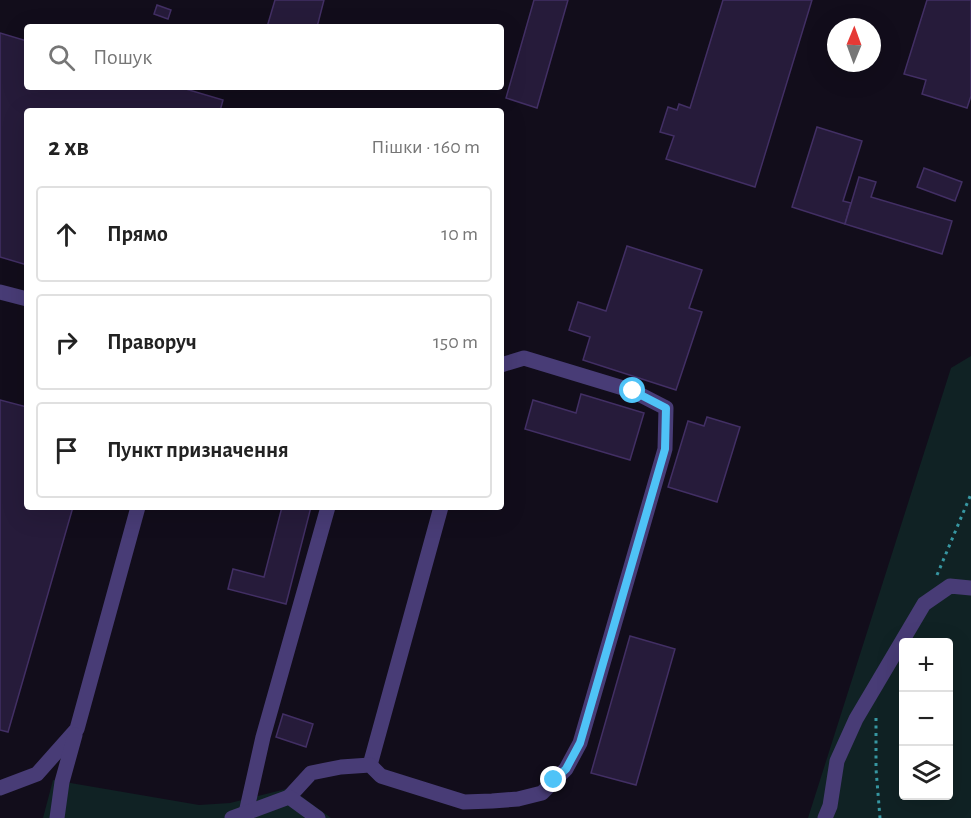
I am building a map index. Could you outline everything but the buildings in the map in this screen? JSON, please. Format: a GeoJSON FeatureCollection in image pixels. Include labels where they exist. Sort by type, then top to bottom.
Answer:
{"type":"FeatureCollection","features":[{"type":"Feature","properties":{"kind":"street"},"geometry":{"type":"LineString","coordinates":[[0,292],[24,298]]}},
{"type":"Feature","properties":{"kind":"street"},"geometry":{"type":"LineString","coordinates":[[239,815],[289,797],[311,773],[341,767],[370,765],[381,776],[464,802],[510,800],[542,793],[566,769],[580,743],[665,449],[666,408],[633,391],[524,358],[504,364]]}},
{"type":"Feature","properties":{"kind":"street"},"geometry":{"type":"LineString","coordinates":[[57,818],[62,782],[137,510]]}},
{"type":"Feature","properties":{"kind":"street"},"geometry":{"type":"LineString","coordinates":[[239,815],[327,510]]}},
{"type":"Feature","properties":{"kind":"street"},"geometry":{"type":"LineString","coordinates":[[370,765],[440,510]]}},
{"type":"Feature","properties":{"kind":"street"},"geometry":{"type":"LineString","coordinates":[[825,818],[830,806],[837,761],[856,719],[924,604],[950,586],[971,588]]}},
{"type":"Feature","properties":{"kind":"street"},"geometry":{"type":"LineString","coordinates":[[0,788],[38,774],[77,729]]}},
{"type":"Feature","properties":{"kind":"street"},"geometry":{"type":"LineString","coordinates":[[289,797],[318,818]]}},
{"type":"Feature","properties":{"kind":"path"},"geometry":{"type":"LineString","coordinates":[[924,604],[971,494]]}},
{"type":"Feature","properties":{"kind":"path"},"geometry":{"type":"LineString","coordinates":[[876,688],[876,769],[880,818]]}},
{"type":"Feature","properties":{"kind":"shaded area"},"geometry":{"type":"Polygon","coordinates":[[[971,356],[971,818],[808,818],[951,368],[971,356]]]}},
{"type":"Feature","properties":{"kind":"shaded area"},"geometry":{"type":"Polygon","coordinates":[[[53,780],[199,805],[230,803],[290,788],[331,818],[43,818],[53,780]]]}},
{"type":"Feature","properties":{"kind":"route"},"geometry":{"type":"LineString","coordinates":[[554,780],[566,769],[580,743],[665,449],[666,408],[633,391]]}}]}
